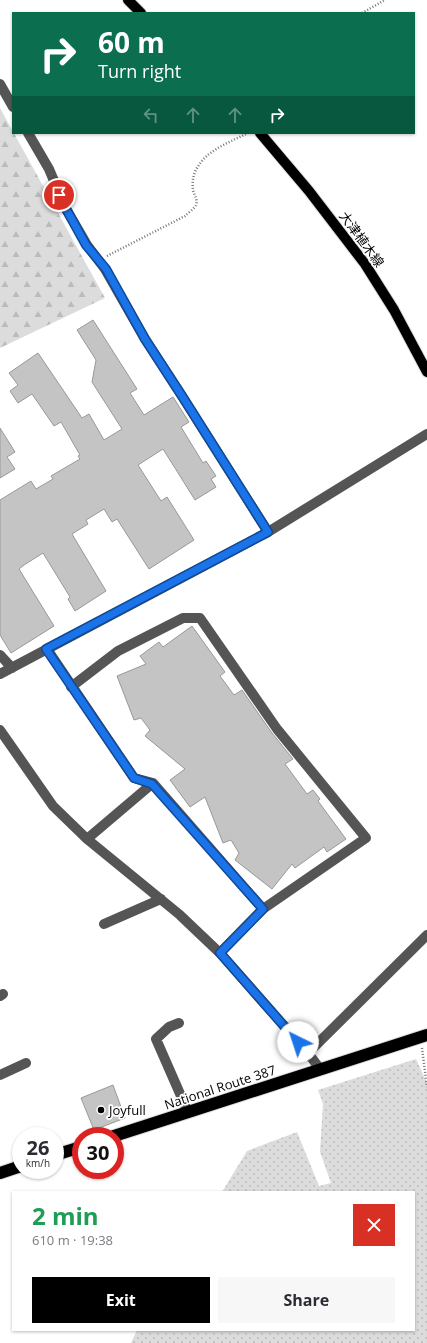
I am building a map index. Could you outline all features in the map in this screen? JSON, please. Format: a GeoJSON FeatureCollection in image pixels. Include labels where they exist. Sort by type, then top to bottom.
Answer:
{"type":"FeatureCollection","features":[{"type":"Feature","properties":{"kind":"highway","name":"National Route 387"},"geometry":{"type":"LineString","coordinates":[[124,1133],[424,1036]]}},
{"type":"Feature","properties":{"kind":"highway"},"geometry":{"type":"LineString","coordinates":[[0,1173],[12,1169]]}},
{"type":"Feature","properties":{"kind":"main road"},"geometry":{"type":"LineString","coordinates":[[128,0],[141,12]]}},
{"type":"Feature","properties":{"kind":"main road","name":"大津植木線"},"geometry":{"type":"LineString","coordinates":[[261,134],[309,191],[365,264],[394,310],[427,372]]}},
{"type":"Feature","properties":{"kind":"street"},"geometry":{"type":"LineString","coordinates":[[0,84],[12,104]]}},
{"type":"Feature","properties":{"kind":"street"},"geometry":{"type":"LineString","coordinates":[[29,134],[49,169],[65,207],[86,245],[100,260],[145,339],[268,532]]}},
{"type":"Feature","properties":{"kind":"street"},"geometry":{"type":"LineString","coordinates":[[0,674],[268,532],[427,434]]}},
{"type":"Feature","properties":{"kind":"street"},"geometry":{"type":"LineString","coordinates":[[71,687],[118,651],[183,618],[200,618],[277,729],[366,838],[263,909],[220,953]]}},
{"type":"Feature","properties":{"kind":"street"},"geometry":{"type":"LineString","coordinates":[[46,649],[134,778],[152,784],[263,909]]}},
{"type":"Feature","properties":{"kind":"street"},"geometry":{"type":"LineString","coordinates":[[0,655],[12,668]]}},
{"type":"Feature","properties":{"kind":"street"},"geometry":{"type":"LineString","coordinates":[[0,730],[53,806],[87,839],[180,915],[220,953],[308,1053],[320,1069]]}},
{"type":"Feature","properties":{"kind":"street"},"geometry":{"type":"LineString","coordinates":[[87,839],[152,784]]}},
{"type":"Feature","properties":{"kind":"street"},"geometry":{"type":"LineString","coordinates":[[104,924],[161,899]]}},
{"type":"Feature","properties":{"kind":"street"},"geometry":{"type":"LineString","coordinates":[[308,1053],[427,935]]}},
{"type":"Feature","properties":{"kind":"street"},"geometry":{"type":"LineString","coordinates":[[179,1023],[169,1027],[156,1039],[188,1112]]}},
{"type":"Feature","properties":{"kind":"street"},"geometry":{"type":"LineString","coordinates":[[0,1075],[26,1063]]}},
{"type":"Feature","properties":{"kind":"path"},"geometry":{"type":"LineString","coordinates":[[364,12],[385,0]]}},
{"type":"Feature","properties":{"kind":"path"},"geometry":{"type":"LineString","coordinates":[[100,260],[185,216],[192,210],[196,206],[196,198],[193,190],[193,179],[196,169],[216,150],[246,134]]}},
{"type":"Feature","properties":{"kind":"path"},"geometry":{"type":"LineString","coordinates":[[424,1036],[427,1086]]}},
{"type":"Feature","properties":{"kind":"green space"},"geometry":{"type":"Polygon","coordinates":[[[0,108],[12,130],[12,134],[14,134],[105,298],[0,348],[0,108]]]}},
{"type":"Feature","properties":{"kind":"green space"},"geometry":{"type":"Polygon","coordinates":[[[416,1059],[427,1083],[427,1343],[131,1343],[137,1331],[415,1331],[415,1191],[223,1191],[247,1151],[297,1132],[319,1186],[331,1183],[320,1152],[323,1104],[318,1090],[416,1059]]]}},
{"type":"Feature","properties":{"kind":"building"},"geometry":{"type":"Polygon","coordinates":[[[93,320],[137,389],[130,393],[144,415],[173,397],[189,422],[181,427],[203,463],[206,461],[216,476],[211,479],[216,487],[195,500],[163,449],[138,465],[161,501],[167,497],[194,540],[149,569],[117,519],[112,522],[104,509],[86,520],[88,524],[72,534],[106,591],[75,611],[68,599],[70,597],[43,553],[24,565],[19,569],[54,626],[11,653],[0,635],[0,500],[31,481],[36,489],[53,479],[51,476],[80,459],[78,456],[80,455],[61,422],[54,426],[32,394],[18,403],[10,391],[18,385],[9,373],[38,353],[82,418],[89,414],[104,440],[122,429],[92,382],[96,360],[77,330],[93,320]]]}},
{"type":"Feature","properties":{"kind":"building"},"geometry":{"type":"Polygon","coordinates":[[[0,428],[15,452],[7,457],[15,469],[0,478],[0,428]]]}},
{"type":"Feature","properties":{"kind":"building"},"geometry":{"type":"Polygon","coordinates":[[[192,626],[225,672],[220,676],[234,695],[242,690],[272,733],[293,759],[285,764],[307,794],[313,790],[320,799],[318,801],[346,839],[327,852],[324,847],[295,868],[292,864],[272,889],[235,860],[239,853],[231,840],[223,843],[205,797],[190,807],[170,780],[185,769],[145,736],[150,730],[141,718],[134,720],[117,676],[146,664],[140,656],[159,642],[163,647],[192,626]]]}},
{"type":"Feature","properties":{"kind":"building"},"geometry":{"type":"Polygon","coordinates":[[[113,1085],[125,1118],[102,1127],[93,1127],[81,1098],[113,1085]]]}},
{"type":"Feature","properties":{"kind":"place","name":"Joyfull"},"geometry":{"type":"Point","coordinates":[101,1110]}},
{"type":"Feature","properties":{"kind":"route"},"geometry":{"type":"LineString","coordinates":[[59,195],[86,245],[106,269],[145,339],[268,532],[46,649],[134,778],[152,784],[263,909],[220,953],[298,1042]]}}]}
